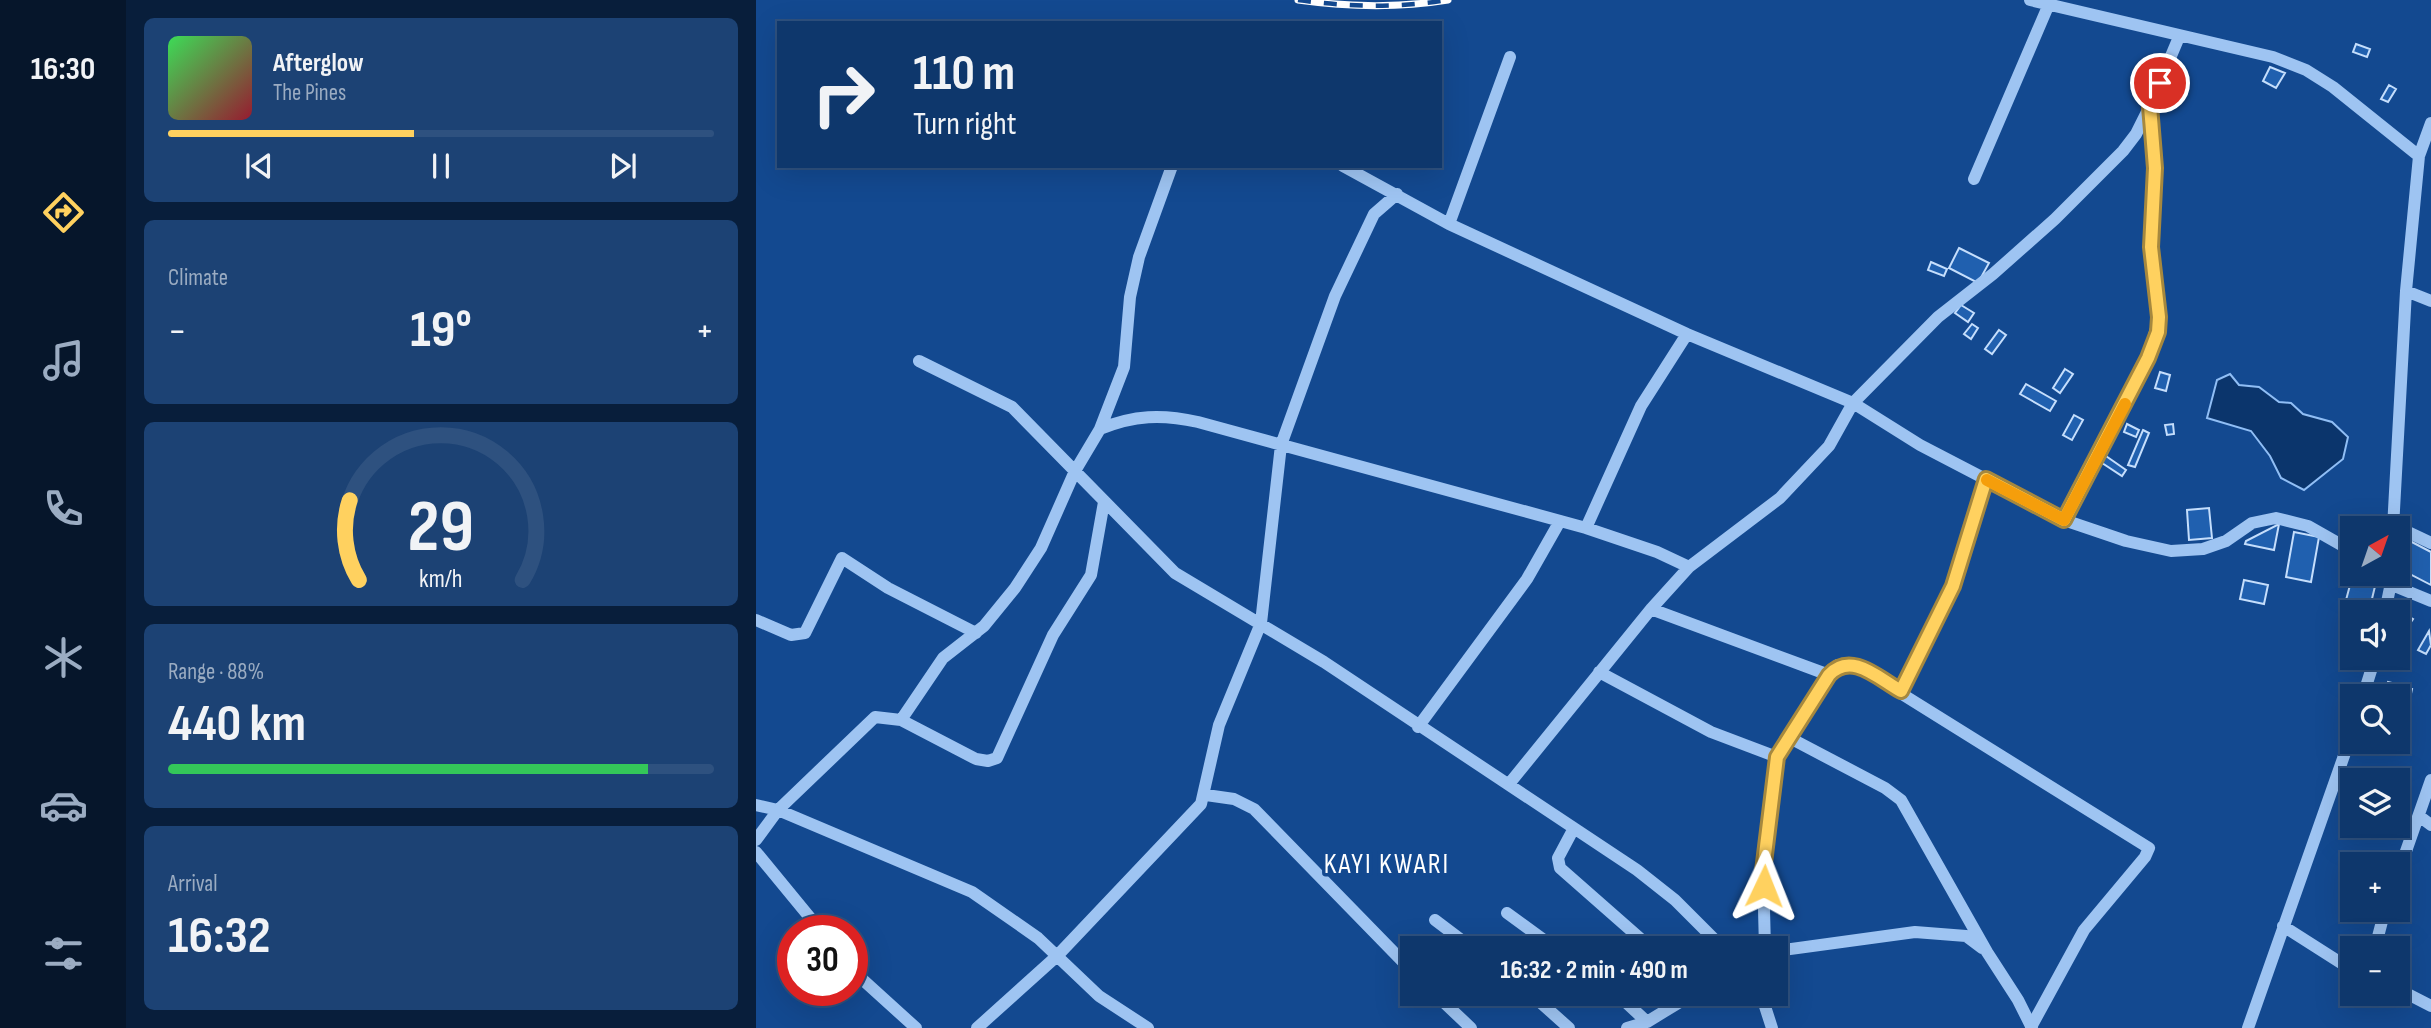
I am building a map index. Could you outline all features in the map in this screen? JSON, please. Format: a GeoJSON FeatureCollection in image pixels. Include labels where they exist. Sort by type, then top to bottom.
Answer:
{"type":"FeatureCollection","features":[{"type":"Feature","properties":{"kind":"street"},"geometry":{"type":"LineString","coordinates":[[2030,0],[2273,57],[2306,70],[2333,87],[2419,156]]}},
{"type":"Feature","properties":{"kind":"street"},"geometry":{"type":"LineString","coordinates":[[1974,179],[2049,4]]}},
{"type":"Feature","properties":{"kind":"street"},"geometry":{"type":"LineString","coordinates":[[1509,783],[1651,609],[1689,567],[1780,498],[1815,464],[1853,403],[1938,317],[1993,274],[2113,160],[2136,134],[2179,37]]}},
{"type":"Feature","properties":{"kind":"street"},"geometry":{"type":"LineString","coordinates":[[1449,224],[1510,57]]}},
{"type":"Feature","properties":{"kind":"street"},"geometry":{"type":"LineString","coordinates":[[2064,520],[2148,358],[2158,332],[2159,317],[2151,247],[2155,168],[2150,106]]}},
{"type":"Feature","properties":{"kind":"street"},"geometry":{"type":"LineString","coordinates":[[2394,516],[2406,290],[2419,156],[2431,123]]}},
{"type":"Feature","properties":{"kind":"street"},"geometry":{"type":"LineString","coordinates":[[901,720],[943,658],[976,633],[1015,588],[1041,548],[1075,471],[1100,429],[1124,367],[1130,297],[1139,257],[1171,168]]}},
{"type":"Feature","properties":{"kind":"street"},"geometry":{"type":"LineString","coordinates":[[1347,168],[1449,224],[1687,334],[1853,403],[1920,445],[2064,520],[2126,541],[2171,551],[2203,550],[2226,541],[2252,523],[2276,518],[2308,526],[2340,544]]}},
{"type":"Feature","properties":{"kind":"street"},"geometry":{"type":"LineString","coordinates":[[977,1028],[1057,956],[1195,813],[1206,795],[1219,725],[1261,623],[1281,444],[1335,296],[1374,214],[1384,202],[1397,194]]}},
{"type":"Feature","properties":{"kind":"street"},"geometry":{"type":"LineString","coordinates":[[2406,290],[2431,300]]}},
{"type":"Feature","properties":{"kind":"street"},"geometry":{"type":"LineString","coordinates":[[1586,528],[1641,406],[1687,334]]}},
{"type":"Feature","properties":{"kind":"street"},"geometry":{"type":"LineString","coordinates":[[919,361],[1012,407],[1175,573],[1261,623],[1418,727],[1509,783],[1675,900],[1711,936]]}},
{"type":"Feature","properties":{"kind":"street"},"geometry":{"type":"LineString","coordinates":[[1100,429],[1144,416],[1171,416],[1586,528],[1657,552],[1689,567]]}},
{"type":"Feature","properties":{"kind":"street"},"geometry":{"type":"LineString","coordinates":[[1901,691],[1953,586],[1986,479]]}},
{"type":"Feature","properties":{"kind":"street"},"geometry":{"type":"LineString","coordinates":[[756,840],[778,810],[876,717],[901,720],[976,759],[988,761],[997,758],[1053,635],[1091,575],[1104,502]]}},
{"type":"Feature","properties":{"kind":"street"},"geometry":{"type":"LineString","coordinates":[[1418,727],[1527,579],[1560,521]]}},
{"type":"Feature","properties":{"kind":"street"},"geometry":{"type":"LineString","coordinates":[[2410,534],[2431,543]]}},
{"type":"Feature","properties":{"kind":"street"},"geometry":{"type":"LineString","coordinates":[[756,620],[791,635],[805,633],[842,558],[888,588],[976,633]]}},
{"type":"Feature","properties":{"kind":"street"},"geometry":{"type":"LineString","coordinates":[[2404,586],[2431,601]]}},
{"type":"Feature","properties":{"kind":"street"},"geometry":{"type":"LineString","coordinates":[[1651,609],[1829,675]]}},
{"type":"Feature","properties":{"kind":"street"},"geometry":{"type":"LineString","coordinates":[[1765,936],[1763,871],[1777,757],[1829,675],[1838,665],[1846,663],[1857,666],[2149,848],[2145,857],[2084,930],[2031,1028]]}},
{"type":"Feature","properties":{"kind":"street"},"geometry":{"type":"LineString","coordinates":[[1599,673],[1711,732],[1777,757]]}},
{"type":"Feature","properties":{"kind":"street"},"geometry":{"type":"LineString","coordinates":[[1788,737],[1885,788],[1901,800],[1987,952],[2018,1000],[2031,1028]]}},
{"type":"Feature","properties":{"kind":"street"},"geometry":{"type":"LineString","coordinates":[[2250,1027],[2344,754]]}},
{"type":"Feature","properties":{"kind":"street"},"geometry":{"type":"LineString","coordinates":[[2406,852],[2431,780]]}},
{"type":"Feature","properties":{"kind":"street"},"geometry":{"type":"LineString","coordinates":[[1206,795],[1234,799],[1254,809],[1400,959]]}},
{"type":"Feature","properties":{"kind":"street"},"geometry":{"type":"LineString","coordinates":[[756,805],[778,810],[972,892],[1016,921],[1100,996],[1148,1028]]}},
{"type":"Feature","properties":{"kind":"street"},"geometry":{"type":"LineString","coordinates":[[2419,816],[2431,825]]}},
{"type":"Feature","properties":{"kind":"street"},"geometry":{"type":"LineString","coordinates":[[1574,828],[1558,858],[1560,868],[1637,936]]}},
{"type":"Feature","properties":{"kind":"street"},"geometry":{"type":"LineString","coordinates":[[756,852],[808,915]]}},
{"type":"Feature","properties":{"kind":"street"},"geometry":{"type":"LineString","coordinates":[[1507,913],[1539,936]]}},
{"type":"Feature","properties":{"kind":"street"},"geometry":{"type":"LineString","coordinates":[[1435,920],[1456,936]]}},
{"type":"Feature","properties":{"kind":"street"},"geometry":{"type":"LineString","coordinates":[[2283,926],[2340,962]]}},
{"type":"Feature","properties":{"kind":"street"},"geometry":{"type":"LineString","coordinates":[[1788,950],[1934,932],[1966,936],[1987,952]]}},
{"type":"Feature","properties":{"kind":"street"},"geometry":{"type":"LineString","coordinates":[[868,984],[916,1028]]}},
{"type":"Feature","properties":{"kind":"street"},"geometry":{"type":"LineString","coordinates":[[2410,995],[2431,1006]]}},
{"type":"Feature","properties":{"kind":"street"},"geometry":{"type":"LineString","coordinates":[[1448,1006],[1471,1028]]}},
{"type":"Feature","properties":{"kind":"street"},"geometry":{"type":"LineString","coordinates":[[1544,1006],[1569,1028]]}},
{"type":"Feature","properties":{"kind":"street"},"geometry":{"type":"LineString","coordinates":[[1630,1006],[1647,1022]]}},
{"type":"Feature","properties":{"kind":"street"},"geometry":{"type":"LineString","coordinates":[[1627,1028],[1647,1022],[1673,1006]]}},
{"type":"Feature","properties":{"kind":"street"},"geometry":{"type":"LineString","coordinates":[[1765,1006],[1772,1028]]}},
{"type":"Feature","properties":{"kind":"water"},"geometry":{"type":"Polygon","coordinates":[[[2230,374],[2239,385],[2259,387],[2279,402],[2291,403],[2303,414],[2332,422],[2348,437],[2343,459],[2304,490],[2281,478],[2270,456],[2251,431],[2207,418],[2217,380],[2230,374]]]}},
{"type":"Feature","properties":{"kind":"building"},"geometry":{"type":"Polygon","coordinates":[[[2356,44],[2370,49],[2367,57],[2353,52],[2356,44]]]}},
{"type":"Feature","properties":{"kind":"building"},"geometry":{"type":"Polygon","coordinates":[[[2270,67],[2285,73],[2276,88],[2263,81],[2270,67]]]}},
{"type":"Feature","properties":{"kind":"building"},"geometry":{"type":"Polygon","coordinates":[[[2389,85],[2396,89],[2388,102],[2381,99],[2389,85]]]}},
{"type":"Feature","properties":{"kind":"building"},"geometry":{"type":"Polygon","coordinates":[[[1959,248],[1989,263],[1978,283],[1949,268],[1959,248]]]}},
{"type":"Feature","properties":{"kind":"building"},"geometry":{"type":"Polygon","coordinates":[[[1931,262],[1947,269],[1944,276],[1928,270],[1931,262]]]}},
{"type":"Feature","properties":{"kind":"building"},"geometry":{"type":"Polygon","coordinates":[[[1961,305],[1974,313],[1968,322],[1955,313],[1961,305]]]}},
{"type":"Feature","properties":{"kind":"building"},"geometry":{"type":"Polygon","coordinates":[[[1972,324],[1978,328],[1971,339],[1964,334],[1972,324]]]}},
{"type":"Feature","properties":{"kind":"building"},"geometry":{"type":"Polygon","coordinates":[[[1999,330],[2006,335],[1992,354],[1985,349],[1999,330]]]}},
{"type":"Feature","properties":{"kind":"building"},"geometry":{"type":"Polygon","coordinates":[[[2065,369],[2073,374],[2060,393],[2053,388],[2065,369]]]}},
{"type":"Feature","properties":{"kind":"building"},"geometry":{"type":"Polygon","coordinates":[[[2160,372],[2170,375],[2166,391],[2155,388],[2160,372]]]}},
{"type":"Feature","properties":{"kind":"building"},"geometry":{"type":"Polygon","coordinates":[[[2026,384],[2056,401],[2050,411],[2020,394],[2026,384]]]}},
{"type":"Feature","properties":{"kind":"building"},"geometry":{"type":"Polygon","coordinates":[[[2074,415],[2083,420],[2072,440],[2063,435],[2074,415]]]}},
{"type":"Feature","properties":{"kind":"building"},"geometry":{"type":"Polygon","coordinates":[[[2127,424],[2139,430],[2136,437],[2124,432],[2127,424]]]}},
{"type":"Feature","properties":{"kind":"building"},"geometry":{"type":"Polygon","coordinates":[[[2173,424],[2174,434],[2167,435],[2165,425],[2173,424]]]}},
{"type":"Feature","properties":{"kind":"building"},"geometry":{"type":"Polygon","coordinates":[[[2143,430],[2149,433],[2135,467],[2128,465],[2143,430]]]}},
{"type":"Feature","properties":{"kind":"building"},"geometry":{"type":"Polygon","coordinates":[[[2103,454],[2126,470],[2122,476],[2099,461],[2103,454]]]}},
{"type":"Feature","properties":{"kind":"building"},"geometry":{"type":"Polygon","coordinates":[[[2209,508],[2212,538],[2189,540],[2187,510],[2209,508]]]}},
{"type":"Feature","properties":{"kind":"building"},"geometry":{"type":"Polygon","coordinates":[[[2279,524],[2274,550],[2245,544],[2246,541],[2279,524]]]}},
{"type":"Feature","properties":{"kind":"building"},"geometry":{"type":"Polygon","coordinates":[[[2294,532],[2319,537],[2311,582],[2286,577],[2294,532]]]}},
{"type":"Feature","properties":{"kind":"building"},"geometry":{"type":"Polygon","coordinates":[[[2410,541],[2431,552],[2431,585],[2410,574],[2410,541]]]}},
{"type":"Feature","properties":{"kind":"building"},"geometry":{"type":"Polygon","coordinates":[[[2244,580],[2268,585],[2264,604],[2240,599],[2244,580]]]}},
{"type":"Feature","properties":{"kind":"building"},"geometry":{"type":"Polygon","coordinates":[[[2350,586],[2375,586],[2372,600],[2346,600],[2350,586]]]}},
{"type":"Feature","properties":{"kind":"building"},"geometry":{"type":"Polygon","coordinates":[[[2429,631],[2431,645],[2426,654],[2418,650],[2429,631]]]}},
{"type":"Feature","properties":{"kind":"railway"},"geometry":{"type":"LineString","coordinates":[[1298,0],[1373,6],[1448,0]]}},
{"type":"Feature","properties":{"kind":"slow traffic"},"geometry":{"type":"LineString","coordinates":[[1987,480],[2064,520],[2125,404]]}},
{"type":"Feature","properties":{"kind":"district","name":"KAYI KWARI"},"geometry":{"type":"Point","coordinates":[1387,863]}},
{"type":"Feature","properties":{"kind":"route"},"geometry":{"type":"LineString","coordinates":[[1764,886],[1763,871],[1777,757],[1829,675],[1838,665],[1846,663],[1857,666],[1901,691],[1953,586],[1986,479],[2064,520],[2148,358],[2158,332],[2159,317],[2151,247],[2155,168],[2150,106],[2160,83]]}}]}
